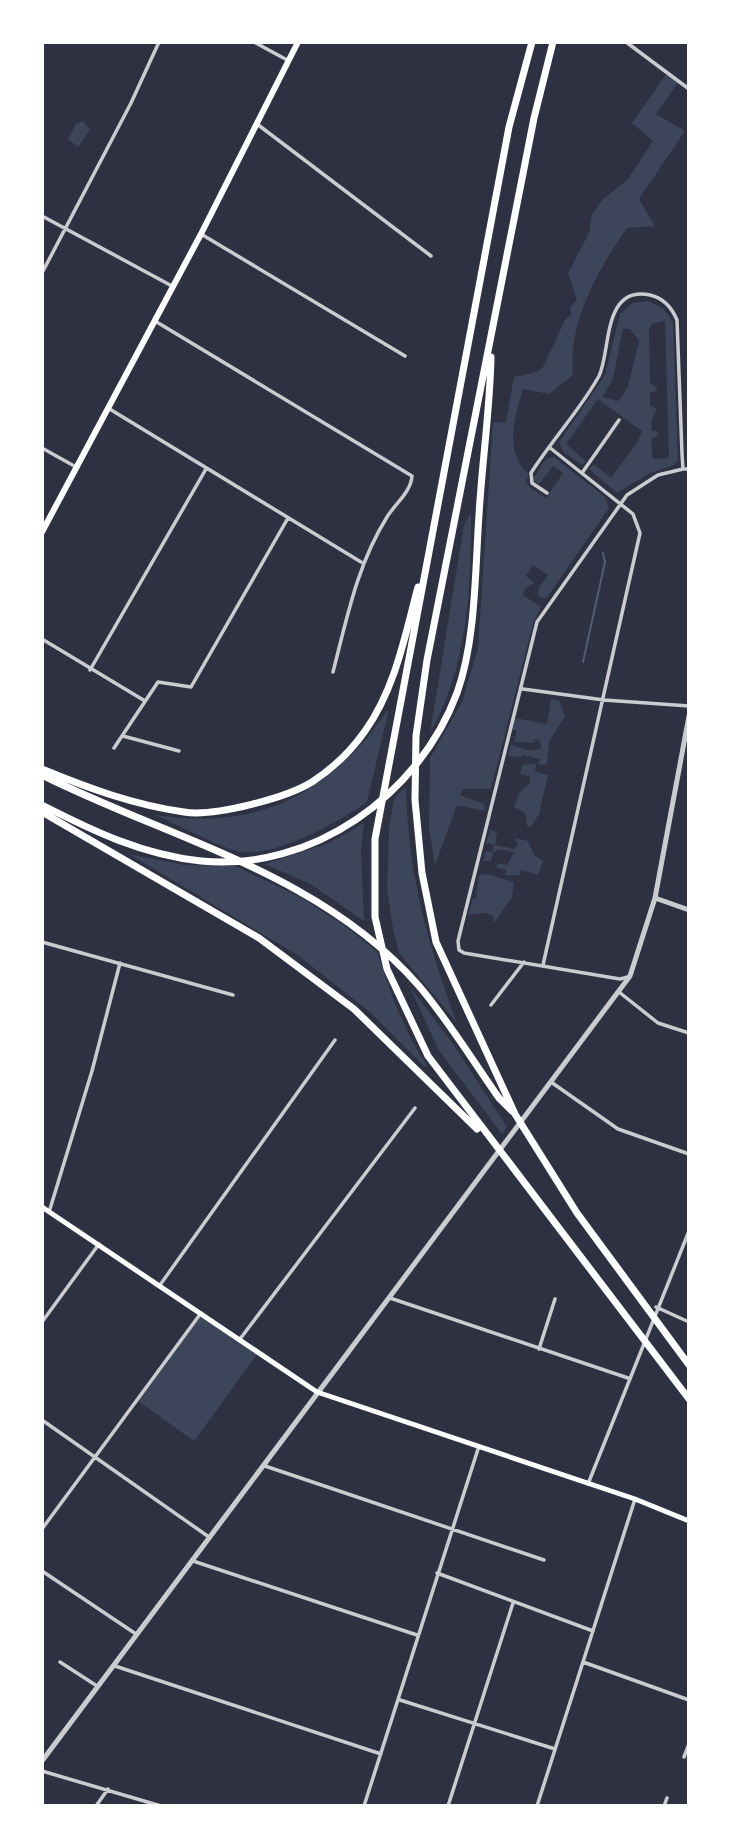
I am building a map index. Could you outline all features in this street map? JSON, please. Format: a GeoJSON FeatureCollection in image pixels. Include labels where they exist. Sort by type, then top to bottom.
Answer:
{"type":"FeatureCollection","features":[{"type":"Feature","properties":{"kind":"highway"},"geometry":{"type":"LineString","coordinates":[[532,42],[509,127],[375,839],[374,917],[387,969],[428,1056],[689,1399]]}},
{"type":"Feature","properties":{"kind":"highway"},"geometry":{"type":"LineString","coordinates":[[553,42],[534,118],[427,660],[416,736],[415,800],[422,873],[436,942],[515,1114],[577,1213],[689,1365]]}},
{"type":"Feature","properties":{"kind":"highway"},"geometry":{"type":"LineString","coordinates":[[42,806],[113,841],[201,861],[266,858],[319,841],[362,817],[405,780],[436,739],[458,692],[474,609],[479,513],[490,401],[492,328]]}},
{"type":"Feature","properties":{"kind":"highway"},"geometry":{"type":"LineString","coordinates":[[42,769],[106,794],[187,813],[243,807],[310,783],[343,757],[366,729],[397,666],[433,532]]}},
{"type":"Feature","properties":{"kind":"highway"},"geometry":{"type":"LineString","coordinates":[[42,775],[103,806],[188,837],[306,893],[362,932],[419,986],[499,1098],[515,1114]]}},
{"type":"Feature","properties":{"kind":"highway"},"geometry":{"type":"LineString","coordinates":[[42,811],[259,938],[354,1009],[493,1144]]}},
{"type":"Feature","properties":{"kind":"main road"},"geometry":{"type":"LineString","coordinates":[[42,532],[201,234],[298,42]]}},
{"type":"Feature","properties":{"kind":"main road"},"geometry":{"type":"LineString","coordinates":[[42,1207],[50,1209],[317,1392],[635,1499],[689,1521]]}},
{"type":"Feature","properties":{"kind":"street"},"geometry":{"type":"LineString","coordinates":[[42,273],[159,42]]}},
{"type":"Feature","properties":{"kind":"street"},"geometry":{"type":"LineString","coordinates":[[254,42],[289,61]]}},
{"type":"Feature","properties":{"kind":"street"},"geometry":{"type":"LineString","coordinates":[[626,42],[689,89]]}},
{"type":"Feature","properties":{"kind":"street"},"geometry":{"type":"LineString","coordinates":[[257,124],[431,256]]}},
{"type":"Feature","properties":{"kind":"street"},"geometry":{"type":"LineString","coordinates":[[42,216],[173,287]]}},
{"type":"Feature","properties":{"kind":"street"},"geometry":{"type":"LineString","coordinates":[[201,234],[405,356]]}},
{"type":"Feature","properties":{"kind":"street"},"geometry":{"type":"LineString","coordinates":[[547,493],[530,479],[600,373],[615,311],[628,300],[645,295],[666,303],[677,320],[686,469],[647,480],[620,503],[540,617],[458,941],[459,950],[464,953],[543,964],[620,979],[630,976]]}},
{"type":"Feature","properties":{"kind":"street"},"geometry":{"type":"LineString","coordinates":[[155,321],[412,476],[411,484],[387,516],[361,562],[333,672]]}},
{"type":"Feature","properties":{"kind":"street"},"geometry":{"type":"LineString","coordinates":[[108,408],[361,562]]}},
{"type":"Feature","properties":{"kind":"street"},"geometry":{"type":"LineString","coordinates":[[582,473],[619,421]]}},
{"type":"Feature","properties":{"kind":"street"},"geometry":{"type":"LineString","coordinates":[[543,964],[640,536],[634,516],[549,447]]}},
{"type":"Feature","properties":{"kind":"street"},"geometry":{"type":"LineString","coordinates":[[42,448],[76,467]]}},
{"type":"Feature","properties":{"kind":"street"},"geometry":{"type":"LineString","coordinates":[[90,670],[206,468]]}},
{"type":"Feature","properties":{"kind":"street"},"geometry":{"type":"LineString","coordinates":[[114,748],[158,682],[191,687],[288,518]]}},
{"type":"Feature","properties":{"kind":"street"},"geometry":{"type":"LineString","coordinates":[[42,639],[145,701]]}},
{"type":"Feature","properties":{"kind":"street"},"geometry":{"type":"LineString","coordinates":[[523,689],[604,700],[689,706]]}},
{"type":"Feature","properties":{"kind":"street"},"geometry":{"type":"LineString","coordinates":[[42,1760],[630,976],[654,898],[689,716]]}},
{"type":"Feature","properties":{"kind":"street"},"geometry":{"type":"LineString","coordinates":[[123,736],[179,751]]}},
{"type":"Feature","properties":{"kind":"street"},"geometry":{"type":"LineString","coordinates":[[654,898],[689,910]]}},
{"type":"Feature","properties":{"kind":"street"},"geometry":{"type":"LineString","coordinates":[[42,942],[233,995]]}},
{"type":"Feature","properties":{"kind":"street"},"geometry":{"type":"LineString","coordinates":[[491,1005],[524,962]]}},
{"type":"Feature","properties":{"kind":"street"},"geometry":{"type":"LineString","coordinates":[[50,1209],[92,1071],[120,963]]}},
{"type":"Feature","properties":{"kind":"street"},"geometry":{"type":"LineString","coordinates":[[619,992],[658,1023],[689,1033]]}},
{"type":"Feature","properties":{"kind":"street"},"geometry":{"type":"LineString","coordinates":[[160,1284],[335,1040]]}},
{"type":"Feature","properties":{"kind":"street"},"geometry":{"type":"LineString","coordinates":[[549,1081],[618,1129],[689,1154]]}},
{"type":"Feature","properties":{"kind":"street"},"geometry":{"type":"LineString","coordinates":[[240,1339],[415,1108]]}},
{"type":"Feature","properties":{"kind":"street"},"geometry":{"type":"LineString","coordinates":[[588,1483],[656,1307],[689,1231]]}},
{"type":"Feature","properties":{"kind":"street"},"geometry":{"type":"LineString","coordinates":[[42,1322],[99,1243]]}},
{"type":"Feature","properties":{"kind":"street"},"geometry":{"type":"LineString","coordinates":[[388,1298],[628,1378]]}},
{"type":"Feature","properties":{"kind":"street"},"geometry":{"type":"LineString","coordinates":[[539,1349],[555,1299]]}},
{"type":"Feature","properties":{"kind":"street"},"geometry":{"type":"LineString","coordinates":[[656,1307],[689,1322]]}},
{"type":"Feature","properties":{"kind":"street"},"geometry":{"type":"LineString","coordinates":[[42,1529],[201,1312]]}},
{"type":"Feature","properties":{"kind":"street"},"geometry":{"type":"LineString","coordinates":[[42,1420],[209,1537]]}},
{"type":"Feature","properties":{"kind":"street"},"geometry":{"type":"LineString","coordinates":[[364,1806],[479,1446]]}},
{"type":"Feature","properties":{"kind":"street"},"geometry":{"type":"LineString","coordinates":[[263,1465],[452,1526],[544,1560]]}},
{"type":"Feature","properties":{"kind":"street"},"geometry":{"type":"LineString","coordinates":[[537,1806],[635,1499]]}},
{"type":"Feature","properties":{"kind":"street"},"geometry":{"type":"LineString","coordinates":[[193,1561],[418,1636]]}},
{"type":"Feature","properties":{"kind":"street"},"geometry":{"type":"LineString","coordinates":[[42,1571],[136,1634]]}},
{"type":"Feature","properties":{"kind":"street"},"geometry":{"type":"LineString","coordinates":[[437,1573],[593,1631]]}},
{"type":"Feature","properties":{"kind":"street"},"geometry":{"type":"LineString","coordinates":[[448,1806],[513,1602]]}},
{"type":"Feature","properties":{"kind":"street"},"geometry":{"type":"LineString","coordinates":[[60,1662],[99,1687]]}},
{"type":"Feature","properties":{"kind":"street"},"geometry":{"type":"LineString","coordinates":[[583,1662],[689,1700]]}},
{"type":"Feature","properties":{"kind":"street"},"geometry":{"type":"LineString","coordinates":[[115,1666],[381,1754]]}},
{"type":"Feature","properties":{"kind":"street"},"geometry":{"type":"LineString","coordinates":[[400,1700],[556,1749]]}},
{"type":"Feature","properties":{"kind":"street"},"geometry":{"type":"LineString","coordinates":[[684,1756],[689,1744]]}},
{"type":"Feature","properties":{"kind":"street"},"geometry":{"type":"LineString","coordinates":[[42,1770],[161,1806]]}},
{"type":"Feature","properties":{"kind":"street"},"geometry":{"type":"LineString","coordinates":[[96,1806],[108,1789]]}},
{"type":"Feature","properties":{"kind":"street"},"geometry":{"type":"LineString","coordinates":[[664,1806],[667,1798]]}},
{"type":"Feature","properties":{"kind":"shaded area"},"geometry":{"type":"Polygon","coordinates":[[[667,73],[679,81],[656,114],[685,131],[639,199],[655,226],[627,228],[596,279],[580,316],[575,336],[573,375],[549,394],[523,389],[513,433],[516,455],[529,474],[526,481],[530,488],[546,498],[563,473],[553,466],[539,484],[533,479],[546,459],[554,457],[605,497],[609,508],[546,599],[539,596],[538,589],[548,575],[533,565],[526,576],[534,583],[525,589],[523,595],[541,607],[533,624],[491,789],[464,789],[460,795],[484,804],[485,809],[483,811],[457,805],[435,865],[429,829],[430,758],[462,702],[478,648],[493,423],[506,422],[514,377],[537,372],[543,367],[565,320],[571,315],[570,307],[577,300],[568,273],[589,233],[592,214],[602,200],[628,179],[653,141],[632,123],[667,73]]]}},
{"type":"Feature","properties":{"kind":"shaded area"},"geometry":{"type":"Polygon","coordinates":[[[83,121],[90,130],[78,147],[68,139],[76,124],[83,121]]]}},
{"type":"Feature","properties":{"kind":"shaded area"},"geometry":{"type":"Polygon","coordinates":[[[648,301],[663,308],[673,322],[678,460],[674,465],[650,473],[617,493],[589,469],[594,464],[611,478],[638,441],[642,431],[598,399],[566,444],[586,461],[582,465],[563,452],[559,442],[605,375],[620,314],[632,303],[648,301]],[[665,321],[652,324],[649,329],[650,383],[657,388],[657,391],[650,393],[650,406],[657,409],[651,421],[652,431],[657,431],[659,435],[651,440],[653,459],[669,458],[665,321]],[[623,329],[613,379],[602,397],[619,401],[628,386],[639,341],[630,329],[623,329]]]}},
{"type":"Feature","properties":{"kind":"shaded area"},"geometry":{"type":"Polygon","coordinates":[[[471,513],[468,598],[460,654],[443,708],[430,733],[464,525],[471,513]]]}},
{"type":"Feature","properties":{"kind":"shaded area"},"geometry":{"type":"Polygon","coordinates":[[[551,699],[559,700],[565,716],[549,742],[547,764],[538,765],[540,759],[522,755],[508,756],[511,745],[531,751],[541,748],[540,741],[535,739],[534,743],[514,742],[517,731],[511,729],[515,718],[547,724],[551,699]]]}},
{"type":"Feature","properties":{"kind":"shaded area"},"geometry":{"type":"Polygon","coordinates":[[[389,709],[367,802],[307,836],[272,849],[241,852],[155,815],[213,818],[240,815],[291,799],[337,768],[363,743],[389,709]]]}},
{"type":"Feature","properties":{"kind":"shaded area"},"geometry":{"type":"Polygon","coordinates":[[[536,764],[535,772],[548,775],[539,814],[531,827],[527,826],[525,813],[514,807],[519,793],[530,783],[529,776],[520,774],[522,765],[536,764]]]}},
{"type":"Feature","properties":{"kind":"shaded area"},"geometry":{"type":"Polygon","coordinates":[[[406,786],[411,849],[421,907],[457,1023],[399,953],[393,928],[387,889],[389,830],[394,798],[406,786]]]}},
{"type":"Feature","properties":{"kind":"shaded area"},"geometry":{"type":"Polygon","coordinates":[[[364,823],[361,850],[364,921],[310,884],[265,864],[329,843],[364,823]]]}},
{"type":"Feature","properties":{"kind":"shaded area"},"geometry":{"type":"Polygon","coordinates":[[[490,830],[497,832],[495,845],[515,849],[518,843],[514,838],[528,841],[534,855],[543,861],[538,875],[521,870],[520,875],[505,875],[506,870],[496,868],[498,863],[507,865],[514,852],[498,849],[493,853],[491,861],[483,861],[486,851],[493,852],[494,845],[486,845],[490,830]]]}},
{"type":"Feature","properties":{"kind":"shaded area"},"geometry":{"type":"Polygon","coordinates":[[[129,854],[184,865],[235,866],[302,898],[348,928],[377,952],[394,1001],[413,1043],[427,1065],[425,1067],[371,1013],[299,956],[129,854]]]}},
{"type":"Feature","properties":{"kind":"shaded area"},"geometry":{"type":"Polygon","coordinates":[[[487,874],[514,882],[512,897],[494,923],[493,916],[487,913],[468,915],[473,898],[476,899],[479,875],[487,874]]]}},
{"type":"Feature","properties":{"kind":"shaded area"},"geometry":{"type":"Polygon","coordinates":[[[410,987],[451,1041],[507,1127],[502,1134],[438,1049],[410,987]]]}},
{"type":"Feature","properties":{"kind":"shaded area"},"geometry":{"type":"Polygon","coordinates":[[[201,1313],[259,1352],[194,1441],[137,1400],[201,1313]]]}},
{"type":"Feature","properties":{"kind":"waterway"},"geometry":{"type":"LineString","coordinates":[[583,662],[605,562],[603,553]]}}]}
